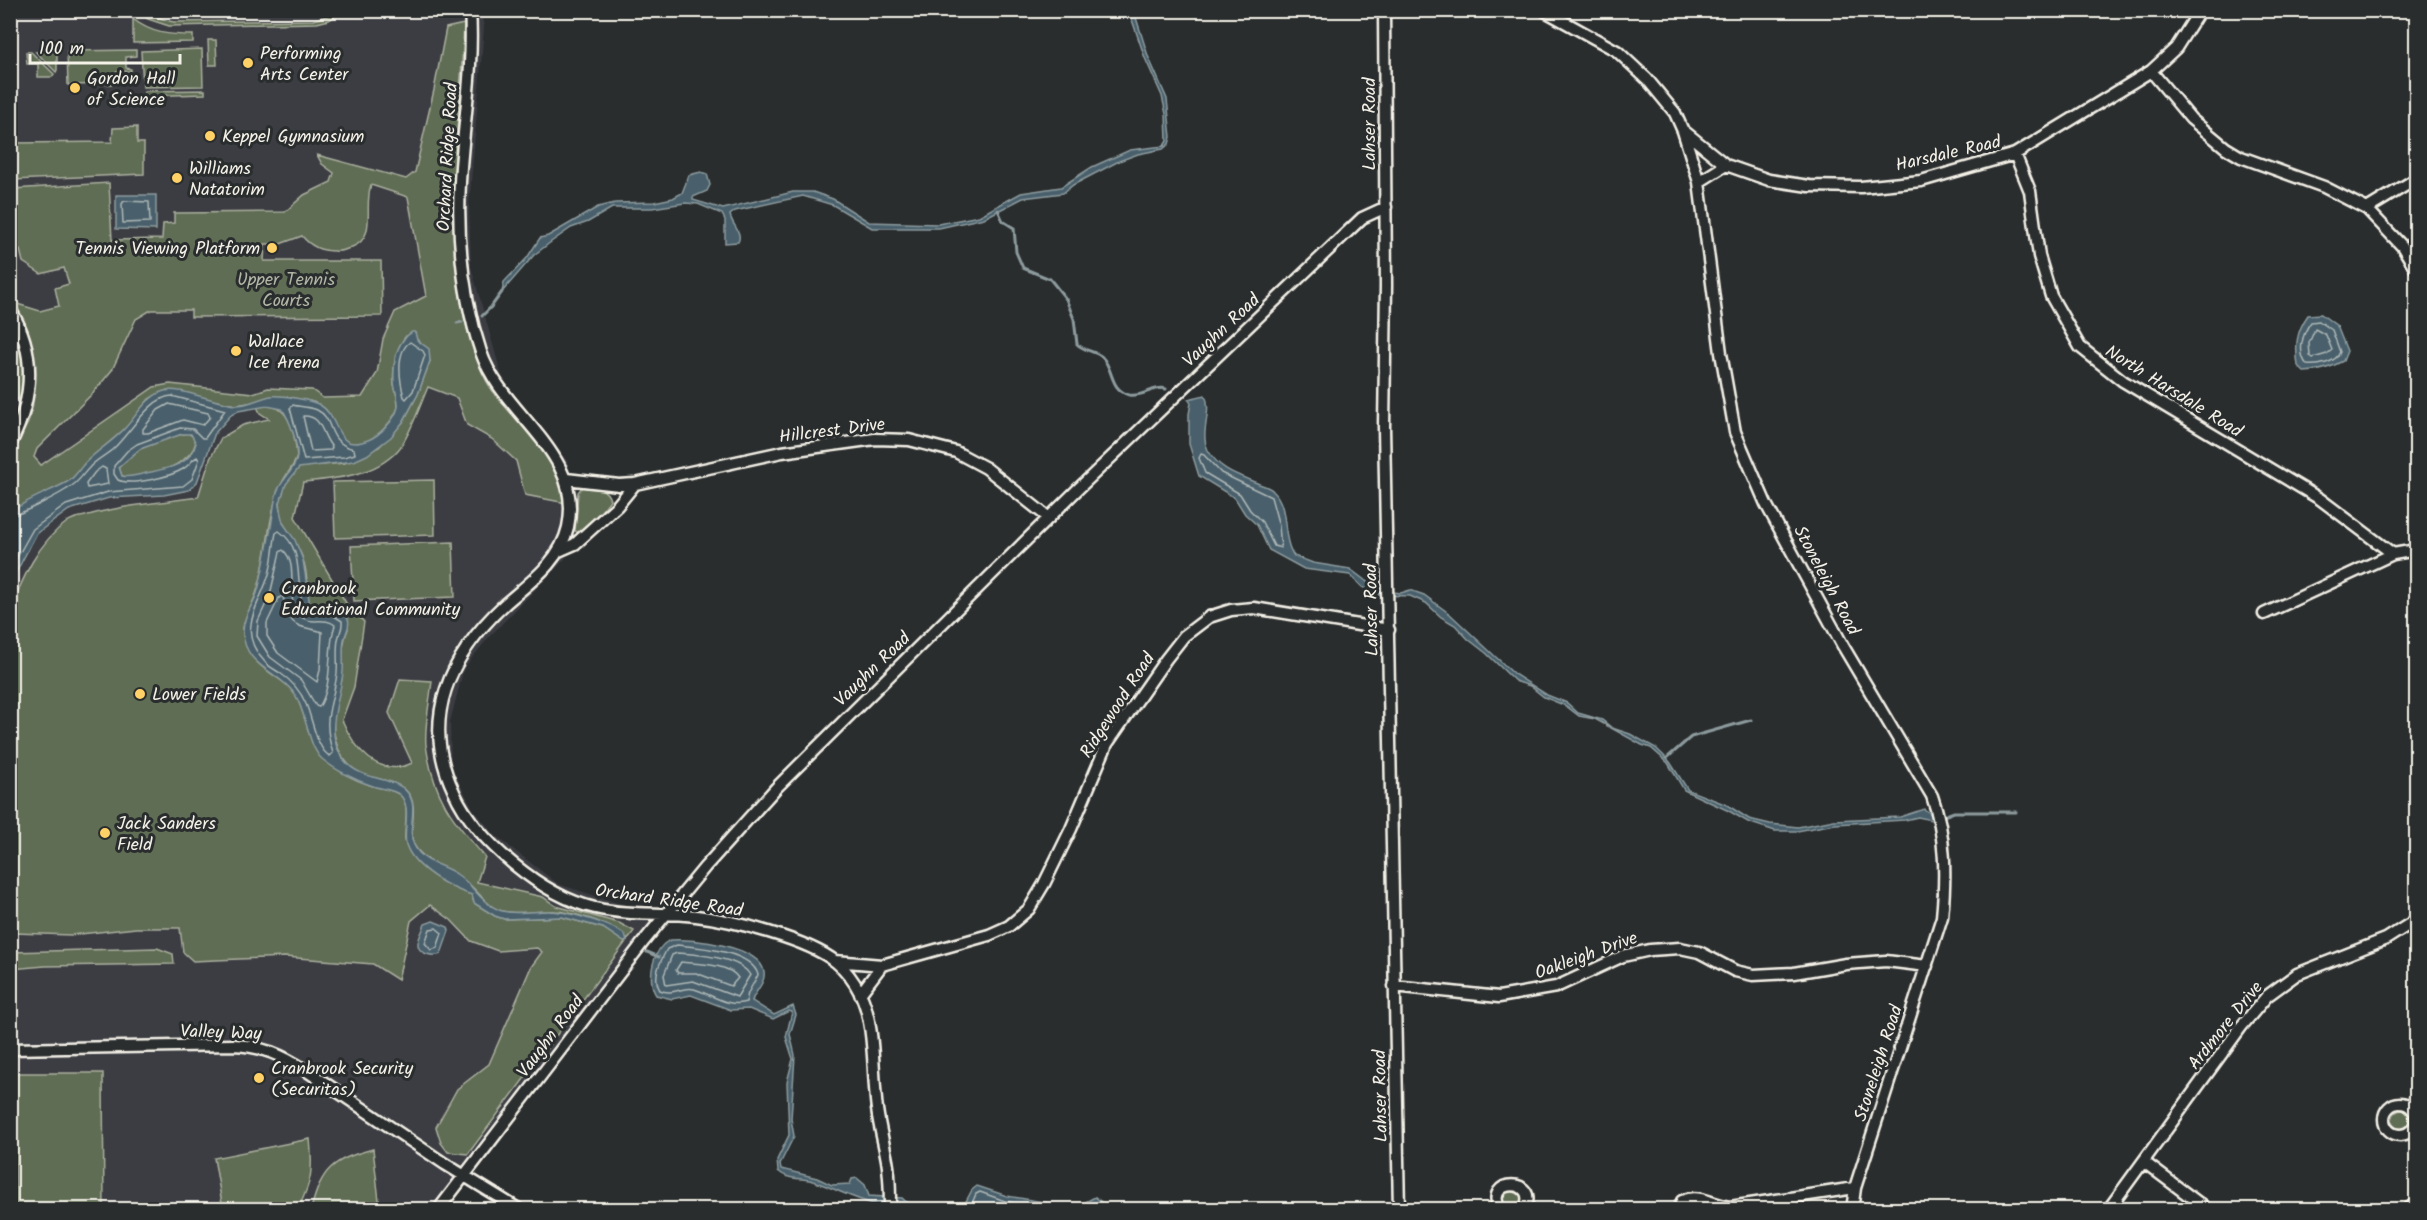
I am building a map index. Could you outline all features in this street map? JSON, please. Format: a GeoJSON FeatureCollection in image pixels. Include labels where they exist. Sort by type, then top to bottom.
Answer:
{"type":"FeatureCollection","features":[{"type":"Feature","properties":{"kind":"street","name":"Orchard Ridge Road"},"geometry":{"type":"LineString","coordinates":[[470,10],[459,215],[462,266],[468,302],[477,339],[490,375],[507,400],[554,456],[566,479],[570,514],[568,529],[559,551],[540,573],[484,625],[457,662],[446,688],[440,712],[444,767],[460,804],[479,830],[507,857],[546,886],[570,899],[595,908],[645,915],[698,916],[763,930],[835,961],[860,994],[870,1035],[877,1109],[887,1157],[890,1209]]}},
{"type":"Feature","properties":{"kind":"street","name":"Lahser Road"},"geometry":{"type":"LineString","coordinates":[[1384,10],[1386,207],[1383,427],[1389,630],[1399,1209]]}},
{"type":"Feature","properties":{"kind":"street","name":"Stoneleigh Road"},"geometry":{"type":"LineString","coordinates":[[1543,10],[1617,51],[1675,113],[1699,182],[1721,353],[1731,413],[1739,443],[1766,504],[1843,645],[1932,795],[1940,819],[1944,891],[1942,917],[1855,1188],[1852,1209]]}},
{"type":"Feature","properties":{"kind":"street","name":"Harsdale Road"},"geometry":{"type":"LineString","coordinates":[[1683,131],[1726,165],[1769,180],[1809,186],[1861,187],[1921,181],[2015,154],[2151,71],[2176,48],[2200,10]]}},
{"type":"Feature","properties":{"kind":"street"},"geometry":{"type":"LineString","coordinates":[[2151,71],[2191,119],[2241,158],[2324,187],[2367,209],[2402,246],[2416,269]]}},
{"type":"Feature","properties":{"kind":"street","name":"North Harsdale Road"},"geometry":{"type":"LineString","coordinates":[[2015,154],[2030,191],[2039,256],[2051,296],[2080,347],[2123,381],[2320,499],[2393,554]]}},
{"type":"Feature","properties":{"kind":"street"},"geometry":{"type":"LineString","coordinates":[[1699,182],[1726,165]]}},
{"type":"Feature","properties":{"kind":"street"},"geometry":{"type":"LineString","coordinates":[[2367,209],[2416,178]]}},
{"type":"Feature","properties":{"kind":"street","name":"Vaughn Road"},"geometry":{"type":"LineString","coordinates":[[438,1209],[665,914],[796,768],[1049,518],[1362,218],[1386,207]]}},
{"type":"Feature","properties":{"kind":"street"},"geometry":{"type":"LineString","coordinates":[[10,309],[24,337],[31,368],[27,404],[10,445]]}},
{"type":"Feature","properties":{"kind":"street","name":"Hillcrest Drive"},"geometry":{"type":"LineString","coordinates":[[566,479],[619,485],[635,484],[782,452],[875,439],[899,439],[942,447],[971,459],[1000,477],[1049,518]]}},
{"type":"Feature","properties":{"kind":"street"},"geometry":{"type":"LineString","coordinates":[[559,551],[575,544],[617,506],[635,484]]}},
{"type":"Feature","properties":{"kind":"street"},"geometry":{"type":"LineString","coordinates":[[2264,614],[2393,554],[2416,550]]}},
{"type":"Feature","properties":{"kind":"street","name":"Ridgewood Road"},"geometry":{"type":"LineString","coordinates":[[835,961],[882,965],[989,935],[1009,927],[1029,909],[1040,893],[1066,838],[1107,744],[1166,659],[1184,636],[1200,623],[1231,610],[1254,608],[1389,630]]}},
{"type":"Feature","properties":{"kind":"street","name":"Ardmore Drive"},"geometry":{"type":"LineString","coordinates":[[2108,1209],[2241,1027],[2267,996],[2297,974],[2385,939],[2416,920]]}},
{"type":"Feature","properties":{"kind":"street","name":"Oakleigh Drive"},"geometry":{"type":"LineString","coordinates":[[1394,986],[1499,997],[1556,987],[1623,956],[1650,950],[1680,948],[1699,952],[1735,971],[1753,975],[1794,974],[1846,964],[1886,961],[1927,966]]}},
{"type":"Feature","properties":{"kind":"street"},"geometry":{"type":"LineString","coordinates":[[860,994],[882,965]]}},
{"type":"Feature","properties":{"kind":"street","name":"Valley Way"},"geometry":{"type":"LineString","coordinates":[[10,1049],[233,1045],[260,1047],[276,1052],[465,1176],[520,1209]]}},
{"type":"Feature","properties":{"kind":"street"},"geometry":{"type":"LineString","coordinates":[[2144,1162],[2208,1209]]}},
{"type":"Feature","properties":{"kind":"street"},"geometry":{"type":"LineString","coordinates":[[1500,1209],[1496,1203],[1498,1193],[1510,1184],[1520,1186],[1527,1194],[1527,1204],[1524,1209]]}},
{"type":"Feature","properties":{"kind":"street"},"geometry":{"type":"LineString","coordinates":[[1678,1209],[1682,1201],[1691,1197],[1702,1198],[1727,1208],[1855,1188]]}},
{"type":"Feature","properties":{"kind":"street"},"geometry":{"type":"LineString","coordinates":[[2407,1209],[2416,1203]]}},
{"type":"Feature","properties":{"kind":"shaded area","name":"Cranbrook Educational Community"},"geometry":{"type":"Polygon","coordinates":[[[10,11],[481,11],[484,28],[469,206],[471,267],[503,380],[567,461],[577,497],[575,522],[565,559],[489,637],[464,668],[450,722],[451,767],[473,809],[495,835],[558,884],[649,913],[666,925],[442,1209],[11,1209],[10,11]]]}},
{"type":"Feature","properties":{"kind":"green space"},"geometry":{"type":"Polygon","coordinates":[[[160,10],[325,10],[160,14],[160,10]]]}},
{"type":"Feature","properties":{"kind":"green space"},"geometry":{"type":"Polygon","coordinates":[[[137,11],[174,22],[313,20],[344,11],[329,20],[317,23],[169,26],[148,19],[137,11]]]}},
{"type":"Feature","properties":{"kind":"green space"},"geometry":{"type":"Polygon","coordinates":[[[133,19],[147,28],[162,33],[193,35],[193,42],[133,43],[133,19]]]}},
{"type":"Feature","properties":{"kind":"green space","name":"Upper Tennis Courts"},"geometry":{"type":"Polygon","coordinates":[[[464,24],[455,156],[454,245],[459,289],[468,332],[490,388],[550,458],[560,479],[566,503],[525,495],[516,461],[492,439],[467,425],[457,398],[428,387],[402,445],[389,459],[354,475],[303,482],[295,517],[346,603],[364,622],[354,687],[342,720],[360,750],[378,764],[388,767],[400,767],[412,763],[389,713],[400,679],[432,681],[426,730],[429,763],[446,806],[485,857],[477,882],[543,897],[556,906],[619,923],[634,931],[468,1154],[448,1152],[441,1143],[436,1127],[457,1089],[489,1064],[531,967],[542,952],[537,948],[498,951],[471,941],[451,920],[430,905],[411,921],[398,980],[373,964],[285,957],[193,961],[183,952],[180,928],[136,928],[71,935],[14,933],[14,945],[11,945],[10,610],[26,573],[48,540],[71,520],[99,512],[198,497],[210,459],[221,438],[243,425],[269,419],[260,413],[255,402],[235,405],[167,390],[149,399],[126,428],[84,464],[78,474],[68,482],[11,512],[11,453],[28,423],[33,405],[11,396],[13,380],[10,368],[11,302],[40,311],[59,306],[55,288],[69,284],[64,268],[41,274],[23,262],[20,250],[11,253],[12,189],[109,183],[112,240],[162,239],[163,224],[174,223],[174,213],[285,212],[304,195],[331,182],[334,173],[322,164],[317,155],[406,179],[415,172],[446,28],[464,24]],[[371,185],[367,229],[360,242],[343,251],[329,251],[312,245],[302,236],[280,244],[265,244],[264,261],[381,261],[382,316],[191,317],[191,310],[151,310],[136,319],[112,370],[94,392],[37,449],[34,457],[41,465],[154,387],[170,384],[253,393],[268,388],[312,390],[323,398],[362,397],[377,373],[383,339],[395,312],[426,296],[408,197],[371,185]],[[406,336],[397,352],[394,365],[398,408],[383,430],[367,441],[351,443],[343,439],[325,409],[316,403],[274,396],[267,406],[275,407],[287,416],[295,440],[297,456],[282,483],[273,510],[260,580],[244,625],[246,645],[257,662],[285,683],[296,696],[314,746],[322,758],[351,777],[400,795],[406,810],[405,839],[408,849],[422,867],[452,887],[472,895],[474,903],[495,916],[504,919],[562,917],[603,928],[624,942],[602,924],[577,915],[555,911],[510,913],[492,907],[470,885],[429,860],[416,849],[412,836],[413,804],[408,793],[397,785],[355,770],[343,757],[336,741],[333,722],[341,681],[343,647],[348,629],[321,606],[309,605],[303,558],[282,519],[280,503],[284,487],[299,467],[345,463],[379,447],[403,422],[418,394],[430,361],[419,341],[406,336]]]}},
{"type":"Feature","properties":{"kind":"green space"},"geometry":{"type":"Polygon","coordinates":[[[208,40],[216,40],[217,65],[209,65],[208,40]]]}},
{"type":"Feature","properties":{"kind":"green space"},"geometry":{"type":"Polygon","coordinates":[[[202,49],[203,86],[143,87],[141,51],[202,49]]]}},
{"type":"Feature","properties":{"kind":"green space"},"geometry":{"type":"Polygon","coordinates":[[[136,50],[136,56],[126,57],[126,68],[131,71],[116,72],[116,84],[68,85],[67,51],[136,50]]]}},
{"type":"Feature","properties":{"kind":"green space"},"geometry":{"type":"Polygon","coordinates":[[[26,52],[31,52],[54,74],[52,77],[38,77],[38,64],[27,64],[26,52]]]}},
{"type":"Feature","properties":{"kind":"green space"},"geometry":{"type":"Polygon","coordinates":[[[36,52],[57,52],[56,72],[36,52]]]}},
{"type":"Feature","properties":{"kind":"green space"},"geometry":{"type":"Polygon","coordinates":[[[205,90],[205,94],[144,96],[144,91],[205,90]]]}},
{"type":"Feature","properties":{"kind":"green space"},"geometry":{"type":"Polygon","coordinates":[[[137,127],[137,143],[144,143],[144,174],[13,180],[12,143],[112,142],[113,128],[137,127]]]}},
{"type":"Feature","properties":{"kind":"green space"},"geometry":{"type":"Polygon","coordinates":[[[188,433],[196,439],[194,448],[178,463],[142,476],[122,476],[119,467],[140,449],[188,433]]]}},
{"type":"Feature","properties":{"kind":"green space"},"geometry":{"type":"Polygon","coordinates":[[[434,480],[435,535],[335,538],[333,482],[434,480]]]}},
{"type":"Feature","properties":{"kind":"green space"},"geometry":{"type":"Polygon","coordinates":[[[583,486],[603,490],[610,500],[591,524],[579,533],[575,531],[578,492],[583,486]]]}},
{"type":"Feature","properties":{"kind":"green space"},"geometry":{"type":"Polygon","coordinates":[[[453,542],[455,597],[354,601],[351,546],[453,542]]]}},
{"type":"Feature","properties":{"kind":"green space"},"geometry":{"type":"Polygon","coordinates":[[[157,948],[173,954],[174,964],[45,966],[11,969],[11,952],[157,948]]]}},
{"type":"Feature","properties":{"kind":"green space"},"geometry":{"type":"Polygon","coordinates":[[[15,1073],[103,1073],[104,1209],[16,1209],[15,1073]]]}},
{"type":"Feature","properties":{"kind":"green space"},"geometry":{"type":"Polygon","coordinates":[[[2398,1110],[2406,1110],[2412,1116],[2412,1124],[2406,1130],[2398,1130],[2392,1124],[2392,1116],[2398,1110]]]}},
{"type":"Feature","properties":{"kind":"green space"},"geometry":{"type":"Polygon","coordinates":[[[310,1139],[310,1176],[298,1209],[223,1209],[214,1158],[310,1139]]]}},
{"type":"Feature","properties":{"kind":"green space"},"geometry":{"type":"Polygon","coordinates":[[[373,1149],[380,1209],[311,1209],[320,1184],[331,1168],[348,1157],[373,1149]]]}},
{"type":"Feature","properties":{"kind":"green space"},"geometry":{"type":"Polygon","coordinates":[[[1513,1190],[1520,1193],[1523,1200],[1520,1207],[1513,1210],[1506,1207],[1503,1200],[1506,1193],[1513,1190]]]}},
{"type":"Feature","properties":{"kind":"water"},"geometry":{"type":"Polygon","coordinates":[[[1129,11],[1134,11],[1148,56],[1167,99],[1171,137],[1169,144],[1163,149],[1119,161],[1073,185],[1063,193],[1023,198],[984,218],[939,228],[872,228],[833,205],[803,196],[735,211],[730,215],[739,239],[738,242],[725,243],[725,220],[722,214],[698,204],[685,203],[652,208],[612,208],[588,222],[571,228],[551,242],[534,255],[502,292],[504,282],[527,258],[540,238],[548,236],[598,207],[615,203],[654,202],[673,198],[682,193],[689,175],[701,172],[707,174],[710,185],[707,191],[693,197],[693,200],[723,209],[793,192],[813,192],[833,199],[869,222],[938,224],[979,216],[1021,193],[1061,187],[1092,167],[1130,150],[1164,146],[1167,141],[1166,114],[1162,96],[1145,58],[1129,11]]]}},
{"type":"Feature","properties":{"kind":"water"},"geometry":{"type":"Polygon","coordinates":[[[116,195],[156,195],[156,230],[116,229],[116,195]]]}},
{"type":"Feature","properties":{"kind":"water"},"geometry":{"type":"Polygon","coordinates":[[[2321,314],[2337,326],[2347,351],[2343,361],[2329,368],[2304,372],[2298,366],[2299,333],[2308,315],[2321,314]]]}},
{"type":"Feature","properties":{"kind":"water"},"geometry":{"type":"Polygon","coordinates":[[[415,332],[417,340],[429,349],[430,361],[418,394],[403,422],[391,437],[367,455],[354,461],[299,468],[286,484],[279,506],[283,523],[295,540],[303,560],[310,606],[317,608],[325,604],[344,614],[349,622],[344,640],[343,672],[334,717],[338,749],[344,760],[359,772],[394,783],[407,792],[411,798],[413,811],[412,838],[418,851],[428,860],[458,875],[493,907],[510,912],[548,911],[577,915],[618,931],[625,935],[627,941],[624,942],[603,928],[562,917],[504,919],[495,916],[474,903],[472,895],[433,876],[416,861],[406,844],[406,805],[400,795],[352,777],[322,759],[313,745],[302,709],[294,693],[249,653],[243,632],[245,620],[258,590],[277,492],[294,466],[297,457],[293,432],[282,409],[267,406],[238,411],[231,415],[215,433],[197,482],[189,490],[164,495],[109,498],[69,510],[37,533],[11,582],[11,512],[31,499],[70,480],[90,458],[121,432],[155,395],[168,390],[186,392],[236,405],[271,396],[304,400],[320,405],[332,418],[343,438],[357,443],[377,435],[386,427],[396,412],[398,404],[394,384],[395,360],[402,341],[415,332]],[[182,434],[140,449],[119,467],[122,476],[128,477],[161,470],[183,462],[189,457],[196,443],[191,434],[182,434]]]}},
{"type":"Feature","properties":{"kind":"water"},"geometry":{"type":"Polygon","coordinates":[[[1205,395],[1208,408],[1205,436],[1208,450],[1223,467],[1273,491],[1282,505],[1290,549],[1294,556],[1313,563],[1350,569],[1378,590],[1401,593],[1410,590],[1424,595],[1450,614],[1514,674],[1547,695],[1567,703],[1578,713],[1602,720],[1612,728],[1630,734],[1656,748],[1670,762],[1688,790],[1727,805],[1749,819],[1770,824],[1798,827],[1834,820],[1900,817],[1924,809],[1935,817],[1936,821],[1918,817],[1905,820],[1835,824],[1797,831],[1775,831],[1748,822],[1684,790],[1668,763],[1651,748],[1642,745],[1595,719],[1579,716],[1566,706],[1544,697],[1530,686],[1515,681],[1455,625],[1441,617],[1426,603],[1410,596],[1377,595],[1362,587],[1350,575],[1304,569],[1269,550],[1257,525],[1245,514],[1235,498],[1199,476],[1189,444],[1191,403],[1188,399],[1205,395]]]}},
{"type":"Feature","properties":{"kind":"water"},"geometry":{"type":"Polygon","coordinates":[[[433,921],[448,927],[449,931],[441,954],[438,955],[426,954],[418,947],[425,924],[433,921]]]}},
{"type":"Feature","properties":{"kind":"water"},"geometry":{"type":"Polygon","coordinates":[[[671,940],[694,940],[724,945],[751,956],[760,963],[764,972],[762,984],[752,1001],[774,1015],[793,1006],[796,1015],[790,1034],[795,1055],[791,1119],[794,1136],[780,1164],[781,1169],[817,1178],[832,1185],[850,1184],[852,1179],[857,1178],[865,1185],[869,1196],[902,1198],[914,1209],[873,1204],[813,1181],[790,1178],[778,1171],[777,1160],[789,1135],[787,1082],[793,1059],[786,1037],[792,1012],[789,1011],[773,1019],[749,1009],[731,1010],[691,995],[672,999],[656,995],[652,981],[653,964],[660,949],[671,940]]]}},
{"type":"Feature","properties":{"kind":"water"},"geometry":{"type":"Polygon","coordinates":[[[977,1186],[1007,1196],[1067,1206],[1082,1204],[1095,1197],[1110,1209],[962,1209],[972,1190],[977,1186]]]}},
{"type":"Feature","properties":{"kind":"waterway"},"geometry":{"type":"LineString","coordinates":[[998,210],[1003,221],[1014,228],[1016,252],[1023,268],[1050,279],[1066,299],[1074,319],[1077,344],[1102,357],[1118,388],[1129,395],[1166,389]]}},
{"type":"Feature","properties":{"kind":"waterway"},"geometry":{"type":"LineString","coordinates":[[482,316],[502,292]]}},
{"type":"Feature","properties":{"kind":"waterway"},"geometry":{"type":"LineString","coordinates":[[457,323],[462,322]]}},
{"type":"Feature","properties":{"kind":"waterway"},"geometry":{"type":"LineString","coordinates":[[1667,758],[1691,737],[1751,720]]}},
{"type":"Feature","properties":{"kind":"waterway"},"geometry":{"type":"LineString","coordinates":[[1941,817],[1954,812],[2016,812]]}},
{"type":"Feature","properties":{"kind":"waterway"},"geometry":{"type":"LineString","coordinates":[[647,952],[659,957]]}},
{"type":"Feature","properties":{"kind":"place","name":"Performing Arts Center"},"geometry":{"type":"Point","coordinates":[248,63]}},
{"type":"Feature","properties":{"kind":"place","name":"Gordon Hall of Science"},"geometry":{"type":"Point","coordinates":[75,88]}},
{"type":"Feature","properties":{"kind":"place","name":"Keppel Gymnasium"},"geometry":{"type":"Point","coordinates":[210,136]}},
{"type":"Feature","properties":{"kind":"place","name":"Williams Natatorim"},"geometry":{"type":"Point","coordinates":[177,178]}},
{"type":"Feature","properties":{"kind":"place","name":"Tennis Viewing Platform"},"geometry":{"type":"Point","coordinates":[272,248]}},
{"type":"Feature","properties":{"kind":"place","name":"Wallace Ice Arena"},"geometry":{"type":"Point","coordinates":[236,351]}},
{"type":"Feature","properties":{"kind":"place","name":"Cranbrook Educational Community"},"geometry":{"type":"Point","coordinates":[269,598]}},
{"type":"Feature","properties":{"kind":"place","name":"Lower Fields"},"geometry":{"type":"Point","coordinates":[140,694]}},
{"type":"Feature","properties":{"kind":"place","name":"Jack Sanders Field"},"geometry":{"type":"Point","coordinates":[105,833]}},
{"type":"Feature","properties":{"kind":"place","name":"Cranbrook Security (Securitas)"},"geometry":{"type":"Point","coordinates":[259,1078]}}]}
